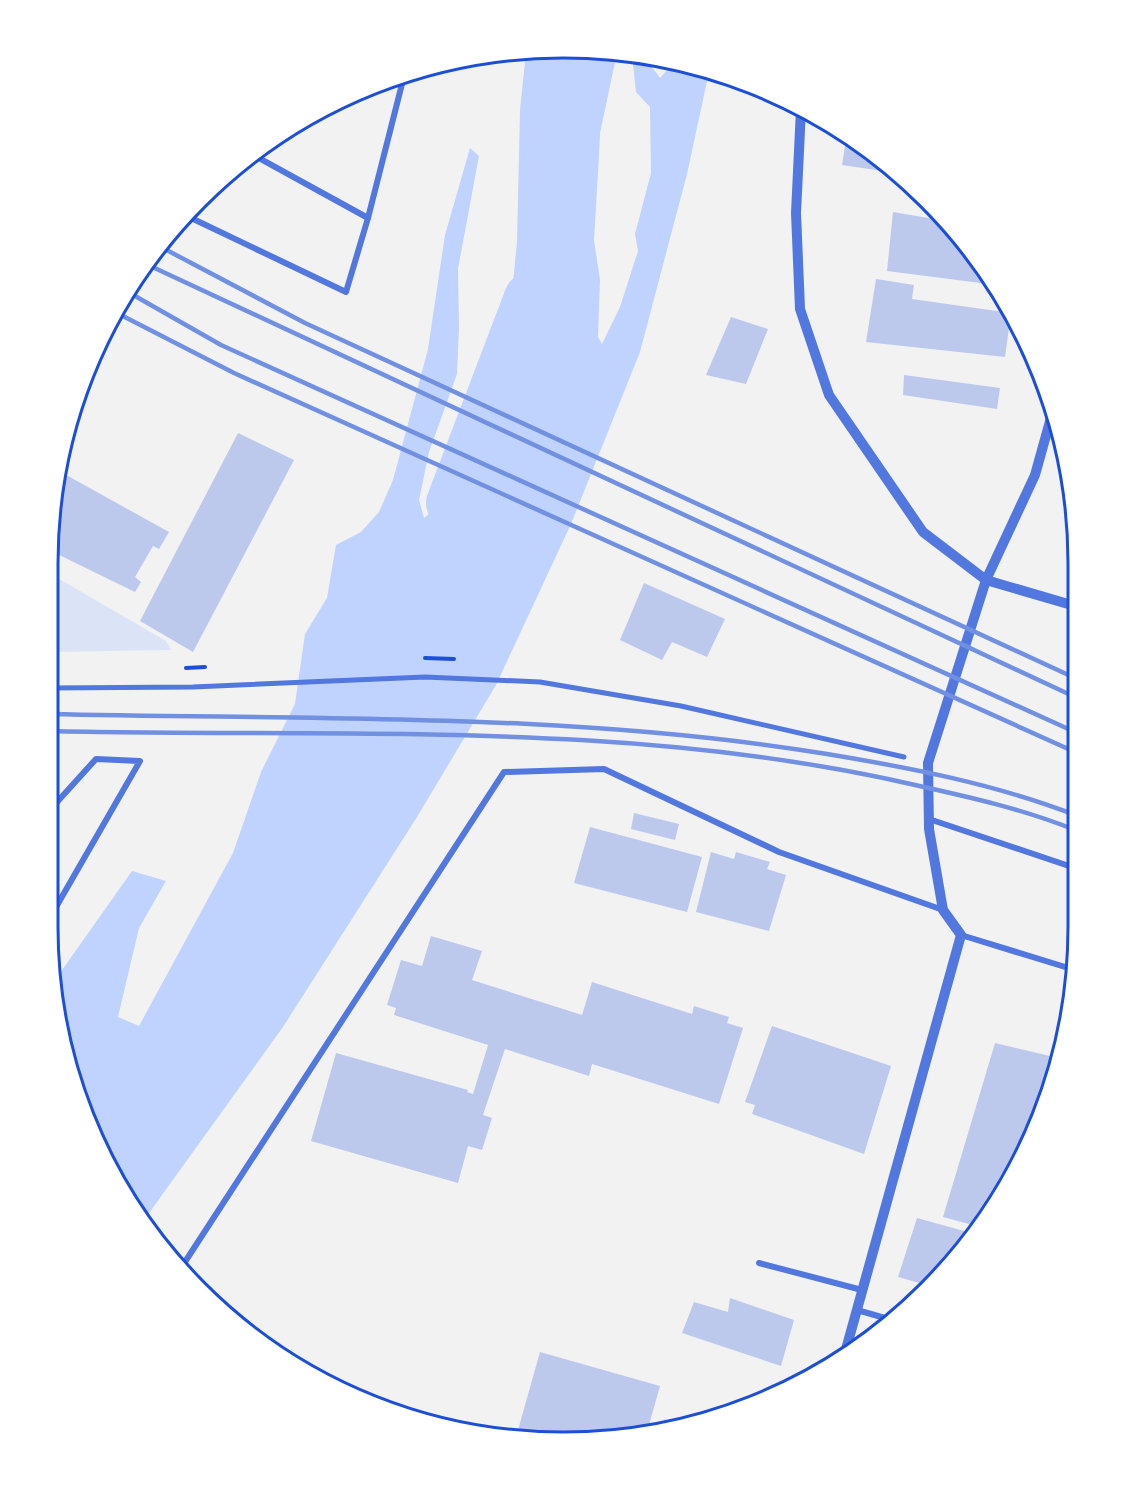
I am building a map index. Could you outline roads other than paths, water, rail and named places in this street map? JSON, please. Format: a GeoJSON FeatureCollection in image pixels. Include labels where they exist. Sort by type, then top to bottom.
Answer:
{"type":"FeatureCollection","features":[{"type":"Feature","properties":{"kind":"street"},"geometry":{"type":"LineString","coordinates":[[194,219],[346,292],[368,218],[402,85]]}},
{"type":"Feature","properties":{"kind":"street"},"geometry":{"type":"LineString","coordinates":[[801,118],[796,213],[800,309],[830,394],[923,532],[986,580],[1068,604]]}},
{"type":"Feature","properties":{"kind":"street"},"geometry":{"type":"LineString","coordinates":[[261,159],[368,218]]}},
{"type":"Feature","properties":{"kind":"street"},"geometry":{"type":"LineString","coordinates":[[1049,425],[1035,475],[986,580],[928,762],[929,819],[944,910],[961,935],[1066,967]]}},
{"type":"Feature","properties":{"kind":"street"},"geometry":{"type":"LineString","coordinates":[[58,688],[193,687],[425,677],[540,682],[681,706],[904,757]]}},
{"type":"Feature","properties":{"kind":"street"},"geometry":{"type":"LineString","coordinates":[[58,801],[96,759],[140,761],[58,904]]}},
{"type":"Feature","properties":{"kind":"street"},"geometry":{"type":"LineString","coordinates":[[185,1261],[504,772],[604,769],[779,852],[944,910]]}},
{"type":"Feature","properties":{"kind":"street"},"geometry":{"type":"LineString","coordinates":[[929,819],[1068,866]]}},
{"type":"Feature","properties":{"kind":"street"},"geometry":{"type":"LineString","coordinates":[[847,1345],[961,935]]}},
{"type":"Feature","properties":{"kind":"street"},"geometry":{"type":"LineString","coordinates":[[759,1263],[862,1290]]}},
{"type":"Feature","properties":{"kind":"street"},"geometry":{"type":"LineString","coordinates":[[857,1310],[883,1318]]}},
{"type":"Feature","properties":{"kind":"water"},"geometry":{"type":"Polygon","coordinates":[[[564,58],[615,62],[600,133],[594,240],[600,280],[598,337],[602,344],[620,307],[638,251],[635,234],[651,173],[650,107],[636,92],[633,64],[652,66],[660,78],[667,69],[707,80],[687,174],[640,352],[571,524],[496,685],[417,817],[283,1027],[148,1214],[126,1180],[111,1151],[85,1090],[68,1026],[61,972],[132,871],[166,881],[139,928],[118,1017],[139,1026],[233,853],[261,772],[295,704],[305,634],[327,598],[336,545],[361,532],[379,512],[393,480],[428,349],[445,235],[470,148],[479,156],[458,269],[457,374],[429,452],[419,500],[424,518],[452,492],[504,373],[517,242],[520,110],[525,60],[564,58]]]}},
{"type":"Feature","properties":{"kind":"waterway"},"geometry":{"type":"LineString","coordinates":[[451,503],[529,298]]}},
{"type":"Feature","properties":{"kind":"railway"},"geometry":{"type":"LineString","coordinates":[[168,251],[305,323],[1068,675]]}},
{"type":"Feature","properties":{"kind":"railway"},"geometry":{"type":"LineString","coordinates":[[155,268],[1068,694]]}},
{"type":"Feature","properties":{"kind":"railway"},"geometry":{"type":"LineString","coordinates":[[135,296],[221,345],[1068,729]]}},
{"type":"Feature","properties":{"kind":"railway"},"geometry":{"type":"LineString","coordinates":[[123,316],[234,373],[1068,749]]}},
{"type":"Feature","properties":{"kind":"railway"},"geometry":{"type":"LineString","coordinates":[[58,714],[439,720],[536,724],[730,740],[827,754],[953,778],[1014,794],[1068,812]]}},
{"type":"Feature","properties":{"kind":"railway"},"geometry":{"type":"LineString","coordinates":[[58,731],[484,736],[592,741],[700,750],[808,764],[915,785],[1016,810],[1068,828]]}}]}
